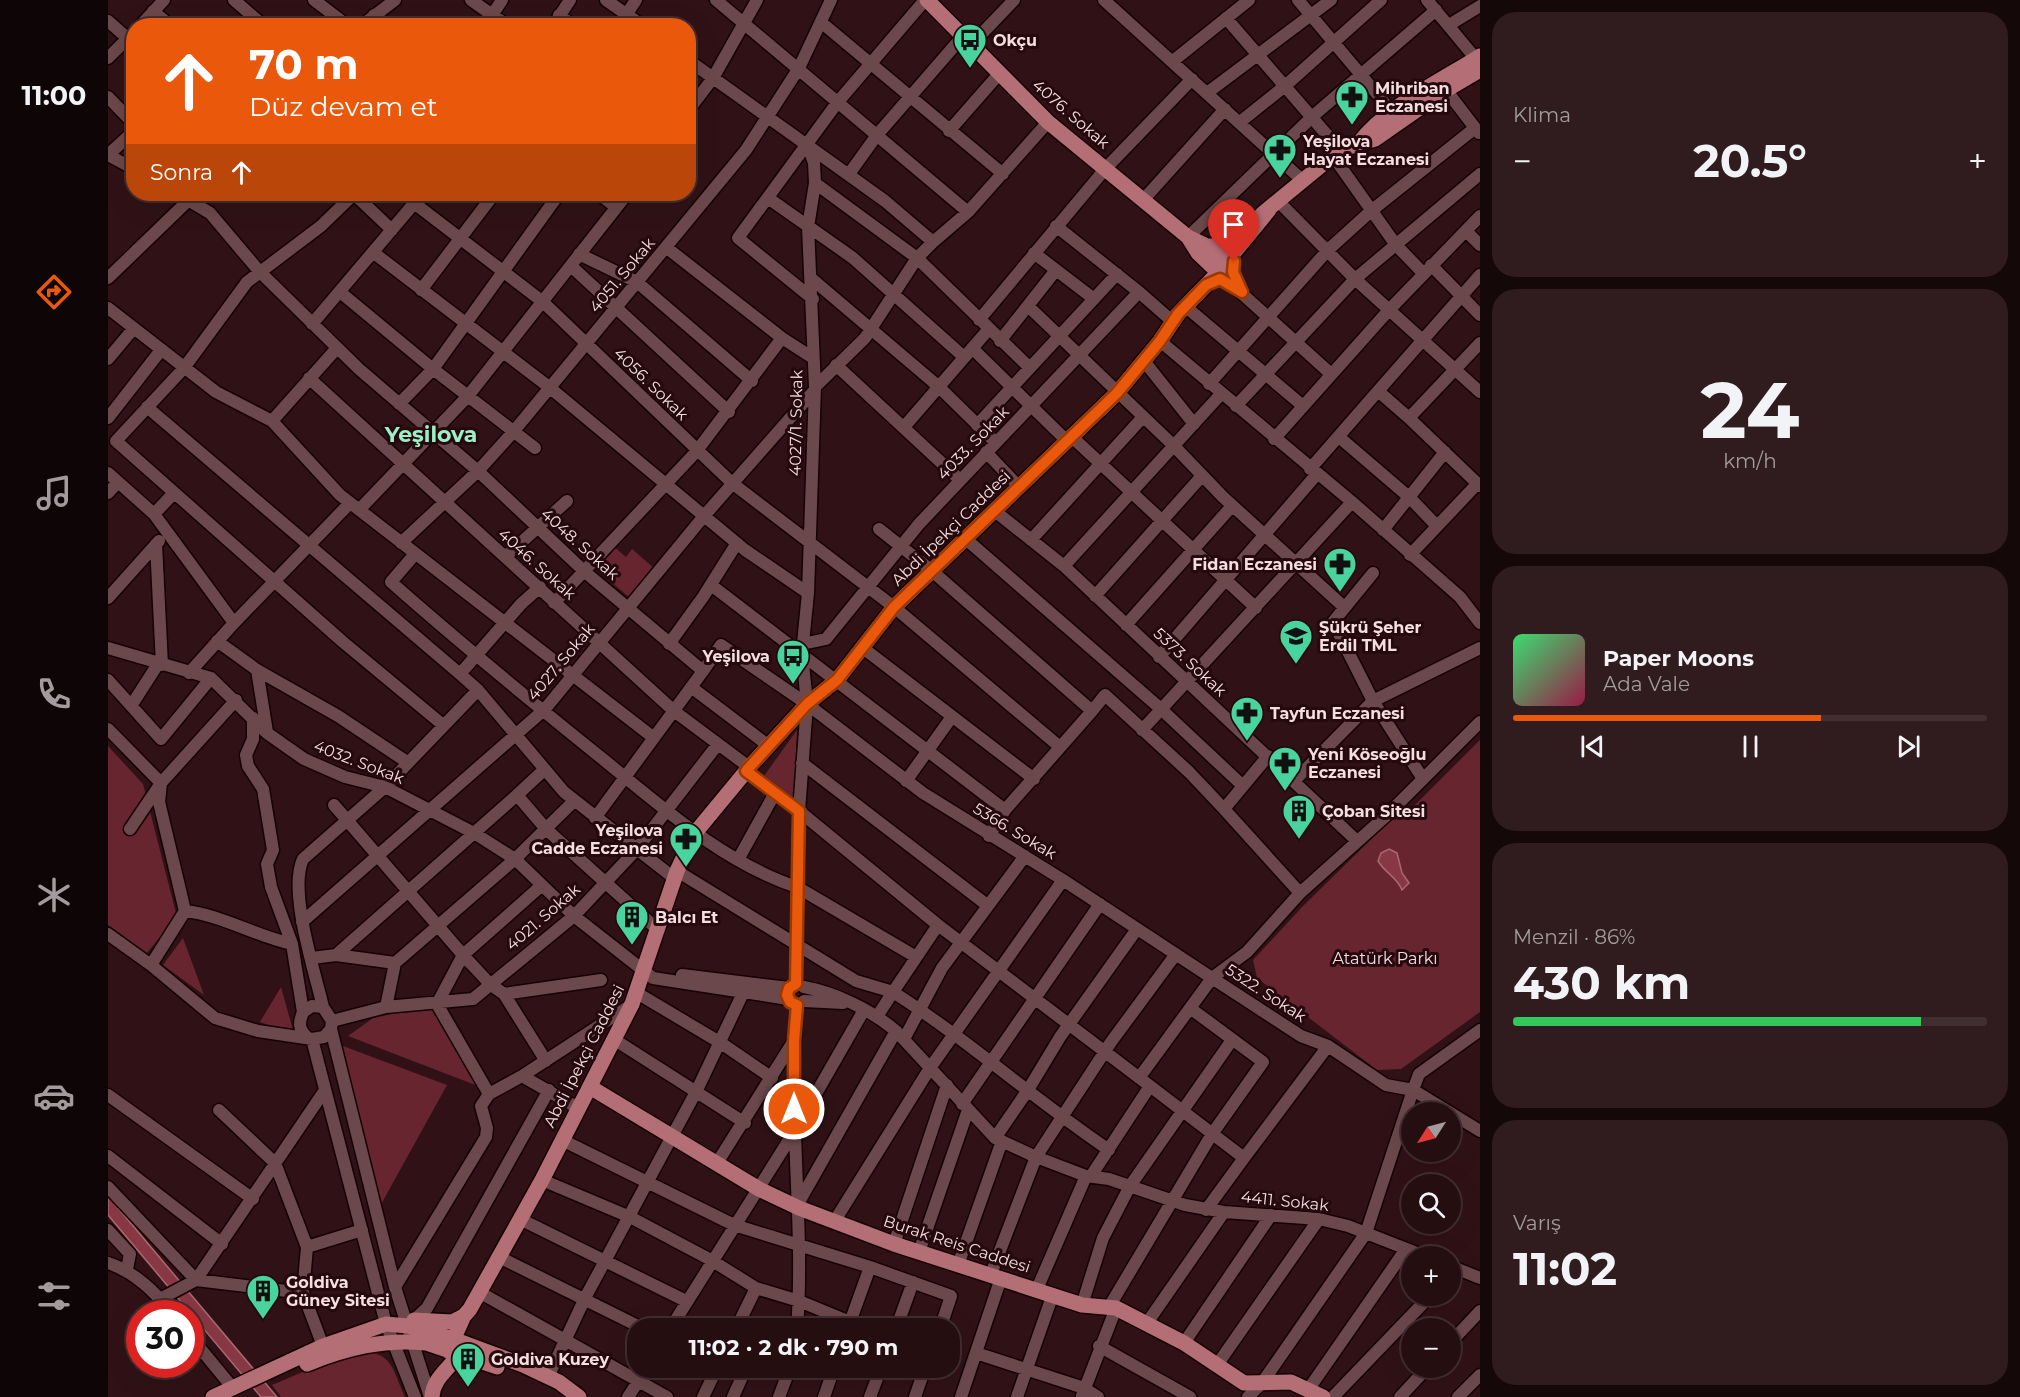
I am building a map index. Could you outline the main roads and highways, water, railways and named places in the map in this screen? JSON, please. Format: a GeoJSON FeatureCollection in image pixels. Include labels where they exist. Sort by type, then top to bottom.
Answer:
{"type":"FeatureCollection","features":[{"type":"Feature","properties":{"kind":"main road","name":"4076. Sokak"},"geometry":{"type":"LineString","coordinates":[[926,0],[1048,122],[1144,199],[1212,264]]}},
{"type":"Feature","properties":{"kind":"main road","name":"Abdi İpekçi Caddesi"},"geometry":{"type":"LineString","coordinates":[[457,1347],[467,1313],[542,1180],[635,998],[646,974],[657,929],[676,875],[695,833],[748,769],[807,704],[837,680],[894,607],[996,512],[1117,393],[1160,341],[1212,264],[1273,205],[1336,153],[1375,139],[1446,90],[1479,62]]}},
{"type":"Feature","properties":{"kind":"main road","name":"Abdi İpekçi Caddesi"},"geometry":{"type":"LineString","coordinates":[[1359,143],[1368,131],[1393,113],[1479,62]]}},
{"type":"Feature","properties":{"kind":"main road"},"geometry":{"type":"LineString","coordinates":[[1212,264],[1217,246],[1238,241]]}},
{"type":"Feature","properties":{"kind":"main road","name":"Burak Reis Caddesi"},"geometry":{"type":"LineString","coordinates":[[590,1087],[759,1188],[834,1222],[894,1244],[1082,1305],[1112,1307],[1184,1343],[1244,1383],[1291,1382],[1320,1395]]}},
{"type":"Feature","properties":{"kind":"main road"},"geometry":{"type":"LineString","coordinates":[[213,1397],[268,1375],[323,1346],[386,1324],[452,1322],[467,1313]]}},
{"type":"Feature","properties":{"kind":"main road"},"geometry":{"type":"LineString","coordinates":[[411,1323],[457,1347],[535,1379],[565,1397]]}},
{"type":"Feature","properties":{"kind":"main road"},"geometry":{"type":"LineString","coordinates":[[268,1375],[364,1344],[414,1342],[457,1347],[549,1376],[579,1397]]}},
{"type":"Feature","properties":{"kind":"main road"},"geometry":{"type":"LineString","coordinates":[[431,1397],[434,1384],[457,1347]]}},
{"type":"Feature","properties":{"kind":"place","name":"Okçu"},"geometry":{"type":"Point","coordinates":[970,69]}},
{"type":"Feature","properties":{"kind":"place","name":"Mihriban Eczanesi"},"geometry":{"type":"Point","coordinates":[1352,126]}},
{"type":"Feature","properties":{"kind":"place","name":"Yeşilova Hayat Eczanesi"},"geometry":{"type":"Point","coordinates":[1280,179]}},
{"type":"Feature","properties":{"kind":"place","name":"Fidan Eczanesi"},"geometry":{"type":"Point","coordinates":[1340,593]}},
{"type":"Feature","properties":{"kind":"place","name":"Şükrü Şeher Erdil TML"},"geometry":{"type":"Point","coordinates":[1296,665]}},
{"type":"Feature","properties":{"kind":"place","name":"Yeşilova"},"geometry":{"type":"Point","coordinates":[793,685]}},
{"type":"Feature","properties":{"kind":"place","name":"Tayfun Eczanesi"},"geometry":{"type":"Point","coordinates":[1247,742]}},
{"type":"Feature","properties":{"kind":"place","name":"Yeni Köseoğlu Eczanesi"},"geometry":{"type":"Point","coordinates":[1285,792]}},
{"type":"Feature","properties":{"kind":"place","name":"Çoban Sitesi"},"geometry":{"type":"Point","coordinates":[1299,840]}},
{"type":"Feature","properties":{"kind":"place","name":"Yeşilova Cadde Eczanesi"},"geometry":{"type":"Point","coordinates":[686,868]}},
{"type":"Feature","properties":{"kind":"place","name":"Balcı Et"},"geometry":{"type":"Point","coordinates":[632,946]}},
{"type":"Feature","properties":{"kind":"place","name":"Goldiva Güney Sitesi"},"geometry":{"type":"Point","coordinates":[263,1320]}},
{"type":"Feature","properties":{"kind":"place","name":"Goldiva Kuzey"},"geometry":{"type":"Point","coordinates":[468,1388]}},
{"type":"Feature","properties":{"kind":"district","name":"Yeşilova"},"geometry":{"type":"Point","coordinates":[431,434]}},
{"type":"Feature","properties":{"kind":"park label","name":"Atatürk Parkı"},"geometry":{"type":"Point","coordinates":[1385,958]}}]}
